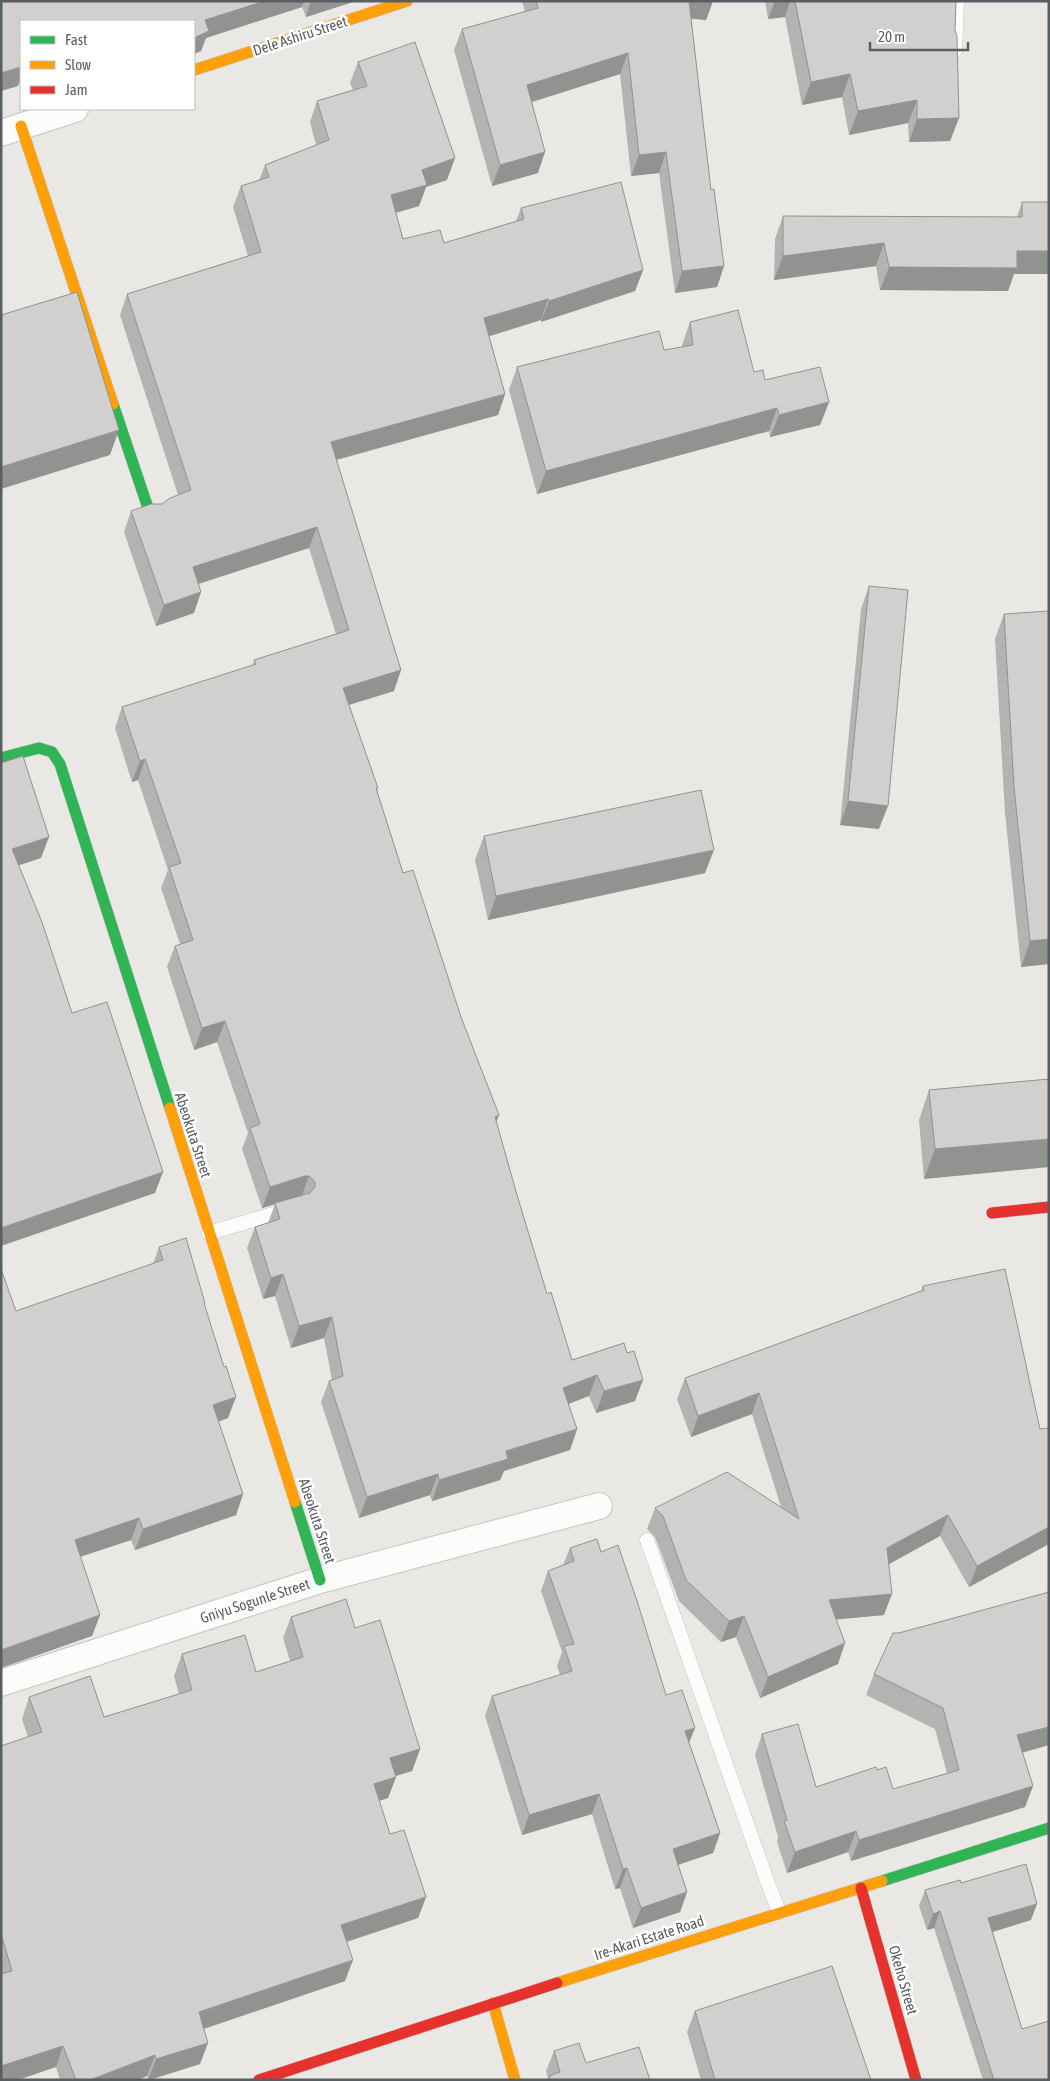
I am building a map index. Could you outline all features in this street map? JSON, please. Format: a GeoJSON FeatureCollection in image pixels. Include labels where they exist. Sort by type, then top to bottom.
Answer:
{"type":"FeatureCollection","features":[{"type":"Feature","properties":{"kind":"street","name":"Dele Ashiru Street"},"geometry":{"type":"LineString","coordinates":[[195,70],[407,1]]}},
{"type":"Feature","properties":{"kind":"street"},"geometry":{"type":"LineString","coordinates":[[72,110],[11,130],[149,511]]}},
{"type":"Feature","properties":{"kind":"street","name":"Abeokuta Street"},"geometry":{"type":"LineString","coordinates":[[1,758],[39,748],[52,752],[60,764],[320,1580]]}},
{"type":"Feature","properties":{"kind":"street"},"geometry":{"type":"LineString","coordinates":[[992,1213],[1049,1207]]}},
{"type":"Feature","properties":{"kind":"street","name":"Gniyu Sogunle Street"},"geometry":{"type":"LineString","coordinates":[[1,1683],[320,1580],[599,1506]]}},
{"type":"Feature","properties":{"kind":"street","name":"Ire-Akari Estate Road"},"geometry":{"type":"LineString","coordinates":[[259,2080],[493,2003],[1049,1828]]}},
{"type":"Feature","properties":{"kind":"street","name":"Okeho Street"},"geometry":{"type":"LineString","coordinates":[[861,1888],[916,2080]]}},
{"type":"Feature","properties":{"kind":"street"},"geometry":{"type":"LineString","coordinates":[[493,2003],[515,2080]]}},
{"type":"Feature","properties":{"kind":"lane"},"geometry":{"type":"LineString","coordinates":[[955,54],[957,1]]}},
{"type":"Feature","properties":{"kind":"lane"},"geometry":{"type":"LineString","coordinates":[[209,1233],[299,1206]]}},
{"type":"Feature","properties":{"kind":"lane"},"geometry":{"type":"LineString","coordinates":[[647,1540],[766,1878],[780,1912]]}},
{"type":"Feature","properties":{"kind":"building"},"geometry":{"type":"Polygon","coordinates":[[[1,1],[265,1],[205,20],[209,31],[195,38],[195,20],[20,20],[20,67],[1,73],[1,1]]]}},
{"type":"Feature","properties":{"kind":"building"},"geometry":{"type":"Polygon","coordinates":[[[536,1],[689,1],[711,190],[714,189],[724,266],[682,271],[666,152],[639,155],[628,53],[527,85],[545,152],[500,165],[462,29],[538,8],[536,1]]]}},
{"type":"Feature","properties":{"kind":"building"},"geometry":{"type":"Polygon","coordinates":[[[795,1],[956,1],[955,30],[957,36],[959,118],[917,119],[917,100],[858,111],[850,74],[811,82],[795,1]]]}},
{"type":"Feature","properties":{"kind":"building"},"geometry":{"type":"Polygon","coordinates":[[[415,42],[455,158],[422,170],[427,185],[391,195],[403,239],[440,230],[444,243],[524,219],[521,208],[621,182],[643,270],[549,301],[548,299],[484,318],[505,394],[331,442],[401,670],[343,688],[378,788],[376,788],[403,873],[413,870],[461,1017],[499,1115],[495,1117],[517,1195],[547,1294],[551,1292],[572,1360],[624,1343],[627,1353],[634,1351],[643,1380],[604,1391],[597,1375],[563,1388],[577,1429],[506,1451],[508,1459],[439,1480],[438,1474],[367,1497],[329,1381],[343,1376],[332,1317],[299,1326],[283,1274],[271,1278],[255,1227],[280,1219],[275,1203],[310,1193],[315,1187],[315,1182],[309,1176],[305,1176],[270,1187],[250,1128],[260,1124],[225,1021],[202,1028],[175,946],[193,940],[169,867],[181,863],[145,759],[140,761],[122,707],[256,664],[254,660],[349,630],[317,527],[193,567],[201,592],[164,605],[131,511],[151,504],[162,504],[170,498],[191,490],[127,294],[261,252],[241,186],[269,177],[265,165],[329,140],[317,101],[367,86],[358,62],[415,42]]]}},
{"type":"Feature","properties":{"kind":"building"},"geometry":{"type":"Polygon","coordinates":[[[1022,202],[1049,202],[1049,251],[1017,251],[1017,268],[889,267],[884,243],[783,256],[783,216],[1022,217],[1022,202]]]}},
{"type":"Feature","properties":{"kind":"building"},"geometry":{"type":"Polygon","coordinates":[[[77,292],[119,430],[1,467],[1,315],[77,292]]]}},
{"type":"Feature","properties":{"kind":"building"},"geometry":{"type":"Polygon","coordinates":[[[738,310],[754,372],[763,370],[765,380],[820,367],[829,402],[779,415],[777,408],[546,471],[517,367],[659,331],[664,350],[693,345],[690,322],[738,310]]]}},
{"type":"Feature","properties":{"kind":"building"},"geometry":{"type":"Polygon","coordinates":[[[869,586],[908,590],[888,806],[848,801],[869,586]]]}},
{"type":"Feature","properties":{"kind":"building"},"geometry":{"type":"Polygon","coordinates":[[[1049,611],[1049,939],[1030,941],[1014,787],[1004,614],[1049,611]]]}},
{"type":"Feature","properties":{"kind":"building"},"geometry":{"type":"Polygon","coordinates":[[[23,756],[49,837],[12,849],[42,922],[72,1013],[107,1002],[163,1172],[1,1228],[1,763],[23,756]]]}},
{"type":"Feature","properties":{"kind":"building"},"geometry":{"type":"Polygon","coordinates":[[[701,790],[714,850],[496,896],[484,836],[701,790]]]}},
{"type":"Feature","properties":{"kind":"building"},"geometry":{"type":"Polygon","coordinates":[[[1049,1079],[1049,1139],[935,1149],[929,1090],[1049,1079]]]}},
{"type":"Feature","properties":{"kind":"building"},"geometry":{"type":"Polygon","coordinates":[[[186,1238],[224,1367],[226,1366],[236,1397],[213,1405],[243,1494],[143,1529],[139,1518],[75,1540],[100,1615],[1,1650],[1,1269],[16,1311],[163,1260],[159,1247],[186,1238]]]}},
{"type":"Feature","properties":{"kind":"building"},"geometry":{"type":"Polygon","coordinates":[[[1005,1269],[1040,1429],[1049,1428],[1049,1527],[977,1566],[948,1515],[887,1548],[892,1594],[829,1600],[845,1643],[768,1677],[744,1616],[729,1621],[686,1580],[663,1516],[655,1508],[727,1472],[799,1519],[759,1393],[698,1416],[685,1378],[924,1290],[923,1286],[1005,1269]]]}},
{"type":"Feature","properties":{"kind":"building"},"geometry":{"type":"Polygon","coordinates":[[[597,1539],[601,1552],[618,1545],[666,1695],[682,1690],[695,1728],[685,1731],[720,1833],[673,1849],[687,1892],[641,1908],[627,1868],[623,1869],[599,1794],[529,1815],[492,1696],[572,1671],[564,1646],[574,1644],[548,1571],[574,1561],[570,1548],[597,1539]]]}},
{"type":"Feature","properties":{"kind":"building"},"geometry":{"type":"Polygon","coordinates":[[[1049,1592],[1049,1727],[1017,1735],[1033,1786],[859,1840],[856,1831],[795,1852],[784,1821],[787,1820],[762,1734],[798,1724],[816,1787],[876,1767],[877,1770],[886,1767],[893,1789],[959,1770],[943,1708],[874,1674],[893,1633],[899,1633],[1049,1592]]]}},
{"type":"Feature","properties":{"kind":"building"},"geometry":{"type":"Polygon","coordinates":[[[346,1599],[355,1628],[380,1620],[420,1749],[390,1758],[396,1777],[374,1784],[390,1834],[404,1830],[426,1897],[341,1925],[353,1960],[199,2012],[208,2043],[156,2059],[155,2055],[90,2080],[76,2080],[63,2046],[1,2066],[1,1974],[12,1971],[1,1934],[1,1746],[42,1732],[29,1697],[90,1676],[104,1717],[192,1690],[182,1654],[245,1635],[256,1672],[303,1657],[291,1617],[346,1599]]]}},
{"type":"Feature","properties":{"kind":"building"},"geometry":{"type":"Polygon","coordinates":[[[1026,1864],[1037,1904],[988,1918],[1022,2029],[1049,2021],[1049,2080],[994,2080],[940,1911],[933,1914],[925,1890],[960,1880],[961,1883],[1026,1864]]]}},
{"type":"Feature","properties":{"kind":"building"},"geometry":{"type":"Polygon","coordinates":[[[832,1966],[871,2080],[715,2080],[695,2011],[832,1966]]]}},
{"type":"Feature","properties":{"kind":"building"},"geometry":{"type":"Polygon","coordinates":[[[579,2043],[586,2063],[639,2047],[650,2080],[550,2080],[549,2076],[560,2072],[554,2051],[579,2043]]]}},
{"type":"Feature","properties":{"kind":"traffic: fast"},"geometry":{"type":"LineString","coordinates":[[113,404],[149,511]]}},
{"type":"Feature","properties":{"kind":"traffic: fast"},"geometry":{"type":"LineString","coordinates":[[1,758],[39,748],[52,752],[60,764],[170,1108]]}},
{"type":"Feature","properties":{"kind":"traffic: fast"},"geometry":{"type":"LineString","coordinates":[[295,1502],[320,1580]]}},
{"type":"Feature","properties":{"kind":"traffic: fast"},"geometry":{"type":"LineString","coordinates":[[882,1881],[1049,1828]]}},
{"type":"Feature","properties":{"kind":"traffic: slow"},"geometry":{"type":"LineString","coordinates":[[195,70],[407,1]]}},
{"type":"Feature","properties":{"kind":"traffic: slow"},"geometry":{"type":"LineString","coordinates":[[21,126],[113,404]]}},
{"type":"Feature","properties":{"kind":"traffic: slow"},"geometry":{"type":"LineString","coordinates":[[170,1108],[295,1502]]}},
{"type":"Feature","properties":{"kind":"traffic: slow"},"geometry":{"type":"LineString","coordinates":[[557,1983],[882,1881]]}},
{"type":"Feature","properties":{"kind":"traffic: slow"},"geometry":{"type":"LineString","coordinates":[[493,2003],[515,2080]]}},
{"type":"Feature","properties":{"kind":"traffic: jam"},"geometry":{"type":"LineString","coordinates":[[992,1213],[1049,1207]]}},
{"type":"Feature","properties":{"kind":"traffic: jam"},"geometry":{"type":"LineString","coordinates":[[861,1888],[916,2080]]}},
{"type":"Feature","properties":{"kind":"traffic: jam"},"geometry":{"type":"LineString","coordinates":[[259,2080],[557,1983]]}}]}
